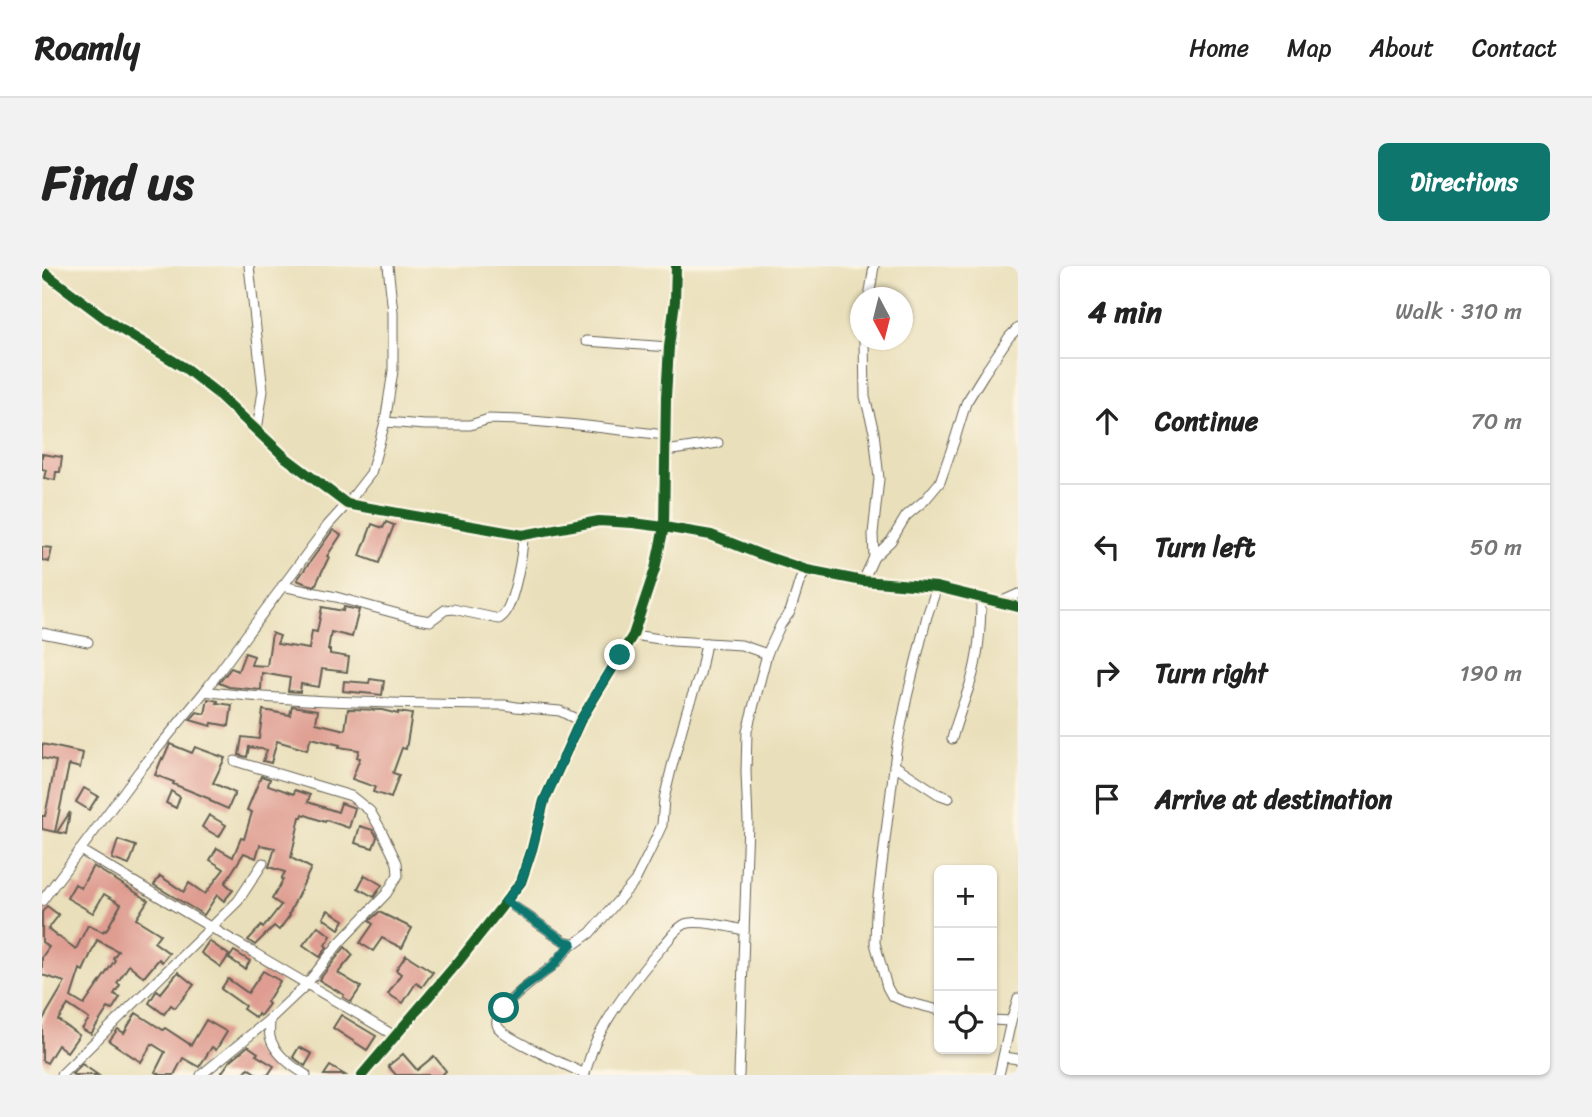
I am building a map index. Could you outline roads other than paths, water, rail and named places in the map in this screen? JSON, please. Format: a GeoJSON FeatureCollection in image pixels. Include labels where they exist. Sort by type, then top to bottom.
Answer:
{"type":"FeatureCollection","features":[{"type":"Feature","properties":{"kind":"street"},"geometry":{"type":"LineString","coordinates":[[249,266],[263,390],[257,430]]}},
{"type":"Feature","properties":{"kind":"street"},"geometry":{"type":"LineString","coordinates":[[42,901],[140,770],[205,691],[327,525],[371,473],[385,422],[393,371],[393,312],[388,266]]}},
{"type":"Feature","properties":{"kind":"street"},"geometry":{"type":"LineString","coordinates":[[362,1075],[459,961],[521,882],[544,801],[580,721],[633,635],[656,569],[664,527],[669,347],[676,266]]}},
{"type":"Feature","properties":{"kind":"street"},"geometry":{"type":"LineString","coordinates":[[871,287],[874,266]]}},
{"type":"Feature","properties":{"kind":"street"},"geometry":{"type":"LineString","coordinates":[[42,271],[114,325],[185,368],[217,393],[286,458],[347,504],[523,535],[599,521],[664,527],[710,535],[807,570],[863,581],[937,587],[1018,607]]}},
{"type":"Feature","properties":{"kind":"street"},"geometry":{"type":"LineString","coordinates":[[863,581],[874,557],[891,541],[906,516],[925,500],[940,482],[956,439],[965,403],[1018,328]]}},
{"type":"Feature","properties":{"kind":"street"},"geometry":{"type":"LineString","coordinates":[[586,341],[669,347]]}},
{"type":"Feature","properties":{"kind":"street"},"geometry":{"type":"LineString","coordinates":[[864,350],[865,397],[874,432],[879,479],[873,534],[874,557]]}},
{"type":"Feature","properties":{"kind":"street"},"geometry":{"type":"LineString","coordinates":[[385,422],[470,425],[489,419],[520,420],[665,435]]}},
{"type":"Feature","properties":{"kind":"street"},"geometry":{"type":"LineString","coordinates":[[666,451],[718,443]]}},
{"type":"Feature","properties":{"kind":"street"},"geometry":{"type":"LineString","coordinates":[[282,586],[430,621],[445,610],[453,609],[499,620],[506,614],[510,600],[523,550],[523,535]]}},
{"type":"Feature","properties":{"kind":"street"},"geometry":{"type":"LineString","coordinates":[[739,1075],[748,822],[747,731],[767,654],[781,624],[790,612],[800,580],[807,570]]}},
{"type":"Feature","properties":{"kind":"street"},"geometry":{"type":"LineString","coordinates":[[934,1009],[892,996],[875,943],[876,913],[894,765],[906,697],[937,587]]}},
{"type":"Feature","properties":{"kind":"street"},"geometry":{"type":"LineString","coordinates":[[1000,602],[1018,594]]}},
{"type":"Feature","properties":{"kind":"street"},"geometry":{"type":"LineString","coordinates":[[952,739],[972,679],[981,620],[981,598]]}},
{"type":"Feature","properties":{"kind":"street"},"geometry":{"type":"LineString","coordinates":[[42,633],[88,642]]}},
{"type":"Feature","properties":{"kind":"street"},"geometry":{"type":"LineString","coordinates":[[633,635],[673,641],[741,645],[767,654]]}},
{"type":"Feature","properties":{"kind":"street"},"geometry":{"type":"LineString","coordinates":[[506,901],[564,941],[576,943],[590,933],[635,881],[662,825],[664,799],[671,770],[700,674],[706,643]]}},
{"type":"Feature","properties":{"kind":"street"},"geometry":{"type":"LineString","coordinates":[[205,691],[324,701],[505,705],[560,711],[580,721]]}},
{"type":"Feature","properties":{"kind":"street"},"geometry":{"type":"LineString","coordinates":[[201,1075],[270,1019],[306,985],[340,942],[386,894],[398,875],[397,863],[370,811],[351,796],[234,761]]}},
{"type":"Feature","properties":{"kind":"street"},"geometry":{"type":"LineString","coordinates":[[894,765],[938,794],[950,798]]}},
{"type":"Feature","properties":{"kind":"street"},"geometry":{"type":"LineString","coordinates":[[80,850],[395,1037]]}},
{"type":"Feature","properties":{"kind":"street"},"geometry":{"type":"LineString","coordinates":[[61,1075],[238,901],[263,863]]}},
{"type":"Feature","properties":{"kind":"street"},"geometry":{"type":"LineString","coordinates":[[572,943],[552,967],[521,990],[504,1008],[496,1023],[509,1037],[584,1075],[596,1041],[619,1002],[679,928],[686,923],[699,923],[744,930]]}},
{"type":"Feature","properties":{"kind":"street"},"geometry":{"type":"LineString","coordinates":[[999,1075],[1018,998]]}},
{"type":"Feature","properties":{"kind":"street"},"geometry":{"type":"LineString","coordinates":[[270,1019],[270,1038],[278,1052],[306,1075]]}},
{"type":"Feature","properties":{"kind":"street"},"geometry":{"type":"LineString","coordinates":[[997,1020],[1011,1021]]}},
{"type":"Feature","properties":{"kind":"street"},"geometry":{"type":"LineString","coordinates":[[1004,1057],[1018,1059]]}}]}
